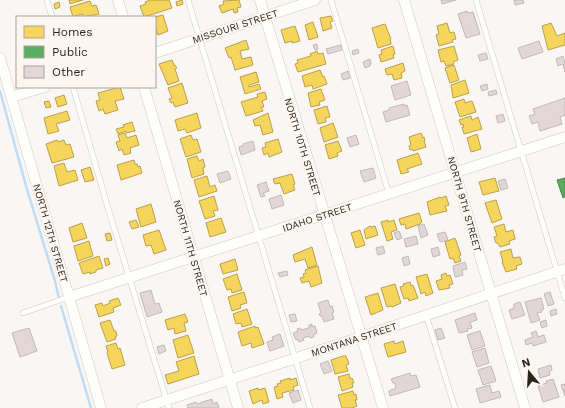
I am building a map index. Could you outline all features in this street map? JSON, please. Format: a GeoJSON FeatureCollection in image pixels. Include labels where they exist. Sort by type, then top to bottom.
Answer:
{"type":"FeatureCollection","features":[{"type":"Feature","properties":{"kind":"street"},"geometry":{"type":"LineString","coordinates":[[118,0],[123,16]]}},
{"type":"Feature","properties":{"kind":"street","name":"NORTH 10TH STREET"},"geometry":{"type":"LineString","coordinates":[[260,0],[383,408]]}},
{"type":"Feature","properties":{"kind":"street","name":"MISSOURI STREET"},"geometry":{"type":"LineString","coordinates":[[156,53],[315,0]]}},
{"type":"Feature","properties":{"kind":"street","name":"NORTH 9TH STREET"},"geometry":{"type":"LineString","coordinates":[[404,0],[526,408]]}},
{"type":"Feature","properties":{"kind":"street","name":"NORTH 12TH STREET"},"geometry":{"type":"LineString","coordinates":[[0,58],[101,408]]}},
{"type":"Feature","properties":{"kind":"street"},"geometry":{"type":"LineString","coordinates":[[11,98],[42,88]]}},
{"type":"Feature","properties":{"kind":"street","name":"NORTH 11TH STREET"},"geometry":{"type":"LineString","coordinates":[[144,88],[238,408]]}},
{"type":"Feature","properties":{"kind":"street","name":"IDAHO STREET"},"geometry":{"type":"LineString","coordinates":[[69,297],[565,137]]}},
{"type":"Feature","properties":{"kind":"street","name":"MONTANA STREET"},"geometry":{"type":"LineString","coordinates":[[142,408],[168,404],[229,380],[426,316],[561,270]]}},
{"type":"Feature","properties":{"kind":"lane"},"geometry":{"type":"LineString","coordinates":[[46,0],[52,16]]}},
{"type":"Feature","properties":{"kind":"lane"},"geometry":{"type":"LineString","coordinates":[[188,0],[310,408]]}},
{"type":"Feature","properties":{"kind":"lane"},"geometry":{"type":"LineString","coordinates":[[331,0],[390,194]]}},
{"type":"Feature","properties":{"kind":"lane"},"geometry":{"type":"LineString","coordinates":[[476,0],[522,151],[561,270],[565,298]]}},
{"type":"Feature","properties":{"kind":"lane"},"geometry":{"type":"LineString","coordinates":[[72,88],[168,404]]}},
{"type":"Feature","properties":{"kind":"lane"},"geometry":{"type":"LineString","coordinates":[[23,313],[69,297]]}},
{"type":"Feature","properties":{"kind":"lane"},"geometry":{"type":"LineString","coordinates":[[426,316],[455,408]]}},
{"type":"Feature","properties":{"kind":"building: Homes"},"geometry":{"type":"Polygon","coordinates":[[[69,0],[83,0],[70,4],[69,0]]]}},
{"type":"Feature","properties":{"kind":"building: Homes"},"geometry":{"type":"Polygon","coordinates":[[[150,0],[169,0],[172,8],[144,16],[140,6],[146,4],[145,2],[150,0]]]}},
{"type":"Feature","properties":{"kind":"building: Homes"},"geometry":{"type":"Polygon","coordinates":[[[182,0],[183,4],[177,6],[176,2],[182,0]]]}},
{"type":"Feature","properties":{"kind":"building: Homes"},"geometry":{"type":"Polygon","coordinates":[[[239,0],[241,7],[237,8],[238,12],[234,13],[233,9],[222,13],[219,6],[224,4],[223,1],[239,0]]]}},
{"type":"Feature","properties":{"kind":"building: Homes"},"geometry":{"type":"Polygon","coordinates":[[[90,1],[92,6],[96,5],[99,14],[83,16],[82,14],[73,16],[70,7],[90,1]]]}},
{"type":"Feature","properties":{"kind":"building: Homes"},"geometry":{"type":"Polygon","coordinates":[[[59,2],[60,7],[55,9],[54,4],[59,2]]]}},
{"type":"Feature","properties":{"kind":"building: Homes"},"geometry":{"type":"Polygon","coordinates":[[[163,15],[168,31],[158,35],[156,30],[156,17],[163,15]]]}},
{"type":"Feature","properties":{"kind":"building: Homes"},"geometry":{"type":"Polygon","coordinates":[[[331,16],[333,21],[330,22],[332,28],[323,31],[320,18],[331,16]]]}},
{"type":"Feature","properties":{"kind":"building: Homes"},"geometry":{"type":"Polygon","coordinates":[[[313,22],[318,37],[309,40],[305,25],[313,22]]]}},
{"type":"Feature","properties":{"kind":"building: Homes"},"geometry":{"type":"Polygon","coordinates":[[[447,23],[450,33],[454,32],[456,39],[452,40],[453,42],[439,46],[436,35],[439,34],[437,26],[447,23]]]}},
{"type":"Feature","properties":{"kind":"building: Homes"},"geometry":{"type":"Polygon","coordinates":[[[551,23],[557,36],[565,33],[565,45],[548,50],[542,26],[551,23]]]}},
{"type":"Feature","properties":{"kind":"building: Homes"},"geometry":{"type":"Polygon","coordinates":[[[385,24],[391,39],[391,44],[378,48],[372,28],[385,24]]]}},
{"type":"Feature","properties":{"kind":"building: Homes"},"geometry":{"type":"Polygon","coordinates":[[[295,26],[300,41],[285,43],[281,30],[295,26]]]}},
{"type":"Feature","properties":{"kind":"building: Homes"},"geometry":{"type":"Polygon","coordinates":[[[246,40],[249,49],[240,51],[242,59],[251,57],[253,65],[235,70],[231,57],[229,58],[225,48],[246,40]]]}},
{"type":"Feature","properties":{"kind":"building: Homes"},"geometry":{"type":"Polygon","coordinates":[[[393,46],[395,54],[393,55],[394,58],[381,62],[379,55],[382,54],[381,50],[393,46]]]}},
{"type":"Feature","properties":{"kind":"building: Homes"},"geometry":{"type":"Polygon","coordinates":[[[454,46],[458,60],[453,62],[454,64],[446,66],[444,61],[441,62],[438,50],[454,46]]]}},
{"type":"Feature","properties":{"kind":"building: Homes"},"geometry":{"type":"Polygon","coordinates":[[[317,51],[318,54],[323,53],[326,64],[298,72],[295,64],[298,63],[297,60],[311,56],[310,54],[317,51]]]}},
{"type":"Feature","properties":{"kind":"building: Homes"},"geometry":{"type":"Polygon","coordinates":[[[172,60],[177,68],[175,69],[179,81],[168,85],[159,64],[172,60]]]}},
{"type":"Feature","properties":{"kind":"building: Homes"},"geometry":{"type":"Polygon","coordinates":[[[403,63],[405,71],[401,73],[402,78],[394,80],[392,74],[387,75],[385,69],[403,63]]]}},
{"type":"Feature","properties":{"kind":"building: Homes"},"geometry":{"type":"Polygon","coordinates":[[[454,65],[459,80],[450,83],[445,68],[454,65]]]}},
{"type":"Feature","properties":{"kind":"building: Homes"},"geometry":{"type":"Polygon","coordinates":[[[320,70],[327,84],[313,89],[312,85],[305,87],[302,76],[320,70]]]}},
{"type":"Feature","properties":{"kind":"building: Homes"},"geometry":{"type":"Polygon","coordinates":[[[256,72],[259,82],[249,85],[249,87],[259,84],[261,89],[245,94],[240,77],[256,72]]]}},
{"type":"Feature","properties":{"kind":"building: Homes"},"geometry":{"type":"Polygon","coordinates":[[[465,80],[469,93],[453,98],[451,85],[465,80]]]}},
{"type":"Feature","properties":{"kind":"building: Homes"},"geometry":{"type":"Polygon","coordinates":[[[182,83],[188,103],[175,107],[173,102],[171,103],[169,99],[172,98],[168,88],[182,83]]]}},
{"type":"Feature","properties":{"kind":"building: Homes"},"geometry":{"type":"Polygon","coordinates":[[[120,88],[124,99],[115,101],[118,110],[105,114],[103,109],[99,111],[96,101],[100,100],[98,93],[120,88]]]}},
{"type":"Feature","properties":{"kind":"building: Homes"},"geometry":{"type":"Polygon","coordinates":[[[321,89],[325,100],[319,102],[320,105],[311,107],[308,93],[321,89]]]}},
{"type":"Feature","properties":{"kind":"building: Homes"},"geometry":{"type":"Polygon","coordinates":[[[265,92],[267,99],[262,101],[264,107],[261,107],[263,111],[246,116],[241,102],[258,97],[257,94],[265,92]]]}},
{"type":"Feature","properties":{"kind":"building: Homes"},"geometry":{"type":"Polygon","coordinates":[[[64,95],[67,104],[58,107],[55,98],[64,95]]]}},
{"type":"Feature","properties":{"kind":"building: Homes"},"geometry":{"type":"Polygon","coordinates":[[[464,99],[465,103],[472,101],[476,112],[460,117],[455,102],[464,99]]]}},
{"type":"Feature","properties":{"kind":"building: Homes"},"geometry":{"type":"Polygon","coordinates":[[[49,101],[51,107],[46,108],[44,102],[49,101]]]}},
{"type":"Feature","properties":{"kind":"building: Homes"},"geometry":{"type":"Polygon","coordinates":[[[327,106],[330,117],[325,118],[326,122],[318,124],[314,110],[327,106]]]}},
{"type":"Feature","properties":{"kind":"building: Homes"},"geometry":{"type":"Polygon","coordinates":[[[67,111],[70,120],[56,124],[59,131],[48,134],[44,118],[67,111]]]}},
{"type":"Feature","properties":{"kind":"building: Homes"},"geometry":{"type":"Polygon","coordinates":[[[197,113],[201,128],[187,133],[185,129],[178,131],[175,120],[197,113]]]}},
{"type":"Feature","properties":{"kind":"building: Homes"},"geometry":{"type":"Polygon","coordinates":[[[268,113],[273,132],[263,135],[260,125],[255,126],[253,120],[268,113]]]}},
{"type":"Feature","properties":{"kind":"building: Homes"},"geometry":{"type":"Polygon","coordinates":[[[471,116],[472,120],[478,117],[482,129],[464,134],[462,127],[464,127],[463,124],[461,125],[459,120],[471,116]]]}},
{"type":"Feature","properties":{"kind":"building: Homes"},"geometry":{"type":"Polygon","coordinates":[[[132,122],[135,131],[126,133],[126,131],[118,134],[116,129],[124,127],[123,125],[132,122]]]}},
{"type":"Feature","properties":{"kind":"building: Homes"},"geometry":{"type":"Polygon","coordinates":[[[333,123],[338,137],[324,142],[320,128],[333,123]]]}},
{"type":"Feature","properties":{"kind":"building: Homes"},"geometry":{"type":"Polygon","coordinates":[[[125,133],[127,138],[136,135],[139,145],[130,148],[131,153],[124,155],[122,149],[119,151],[116,142],[120,141],[118,135],[125,133]]]}},
{"type":"Feature","properties":{"kind":"building: Homes"},"geometry":{"type":"Polygon","coordinates":[[[421,133],[423,138],[424,137],[426,147],[413,151],[412,149],[410,150],[409,146],[411,145],[409,137],[421,133]]]}},
{"type":"Feature","properties":{"kind":"building: Homes"},"geometry":{"type":"Polygon","coordinates":[[[477,134],[481,149],[471,152],[467,138],[477,134]]]}},
{"type":"Feature","properties":{"kind":"building: Homes"},"geometry":{"type":"Polygon","coordinates":[[[191,135],[193,140],[197,139],[201,152],[186,157],[180,139],[191,135]]]}},
{"type":"Feature","properties":{"kind":"building: Homes"},"geometry":{"type":"Polygon","coordinates":[[[278,139],[282,152],[269,157],[268,153],[264,155],[262,148],[266,147],[265,143],[278,139]]]}},
{"type":"Feature","properties":{"kind":"building: Homes"},"geometry":{"type":"Polygon","coordinates":[[[57,140],[58,142],[64,140],[66,145],[70,144],[74,157],[52,163],[46,144],[57,140]]]}},
{"type":"Feature","properties":{"kind":"building: Homes"},"geometry":{"type":"Polygon","coordinates":[[[338,141],[342,151],[337,153],[338,156],[329,159],[325,145],[338,141]]]}},
{"type":"Feature","properties":{"kind":"building: Homes"},"geometry":{"type":"Polygon","coordinates":[[[418,153],[422,164],[407,169],[409,172],[401,174],[397,160],[418,153]]]}},
{"type":"Feature","properties":{"kind":"building: Homes"},"geometry":{"type":"Polygon","coordinates":[[[197,156],[199,161],[203,159],[205,167],[203,168],[204,174],[192,178],[187,159],[197,156]]]}},
{"type":"Feature","properties":{"kind":"building: Homes"},"geometry":{"type":"Polygon","coordinates":[[[134,160],[138,167],[140,166],[142,173],[121,180],[117,165],[134,160]]]}},
{"type":"Feature","properties":{"kind":"building: Homes"},"geometry":{"type":"Polygon","coordinates":[[[64,163],[67,172],[75,170],[78,180],[59,186],[54,166],[64,163]]]}},
{"type":"Feature","properties":{"kind":"building: Homes"},"geometry":{"type":"Polygon","coordinates":[[[90,167],[94,180],[85,182],[81,170],[90,167]]]}},
{"type":"Feature","properties":{"kind":"building: Homes"},"geometry":{"type":"Polygon","coordinates":[[[292,174],[295,190],[284,194],[280,183],[275,184],[273,179],[292,174]]]}},
{"type":"Feature","properties":{"kind":"building: Homes"},"geometry":{"type":"Polygon","coordinates":[[[207,176],[210,187],[215,185],[217,191],[199,197],[194,180],[207,176]]]}},
{"type":"Feature","properties":{"kind":"building: Homes"},"geometry":{"type":"Polygon","coordinates":[[[495,178],[499,191],[483,195],[479,182],[495,178]]]}},
{"type":"Feature","properties":{"kind":"building: Homes"},"geometry":{"type":"Polygon","coordinates":[[[214,196],[218,210],[213,211],[215,216],[205,219],[199,201],[214,196]]]}},
{"type":"Feature","properties":{"kind":"building: Homes"},"geometry":{"type":"Polygon","coordinates":[[[446,196],[449,205],[445,206],[447,211],[430,215],[427,202],[446,196]]]}},
{"type":"Feature","properties":{"kind":"building: Homes"},"geometry":{"type":"Polygon","coordinates":[[[496,200],[502,219],[492,223],[485,203],[496,200]]]}},
{"type":"Feature","properties":{"kind":"building: Homes"},"geometry":{"type":"Polygon","coordinates":[[[151,204],[156,222],[141,227],[136,209],[151,204]]]}},
{"type":"Feature","properties":{"kind":"building: Homes"},"geometry":{"type":"Polygon","coordinates":[[[419,213],[422,222],[420,224],[406,229],[405,224],[401,225],[399,219],[419,213]]]}},
{"type":"Feature","properties":{"kind":"building: Homes"},"geometry":{"type":"Polygon","coordinates":[[[221,218],[226,232],[210,237],[206,223],[221,218]]]}},
{"type":"Feature","properties":{"kind":"building: Homes"},"geometry":{"type":"Polygon","coordinates":[[[136,220],[139,227],[132,229],[129,222],[136,220]]]}},
{"type":"Feature","properties":{"kind":"building: Homes"},"geometry":{"type":"Polygon","coordinates":[[[388,220],[388,222],[394,220],[397,230],[391,232],[393,239],[387,241],[381,222],[388,220]]]}},
{"type":"Feature","properties":{"kind":"building: Homes"},"geometry":{"type":"Polygon","coordinates":[[[82,223],[87,238],[73,242],[69,228],[82,223]]]}},
{"type":"Feature","properties":{"kind":"building: Homes"},"geometry":{"type":"Polygon","coordinates":[[[504,224],[506,232],[513,230],[515,239],[509,241],[510,244],[500,247],[498,243],[496,243],[494,237],[497,236],[494,227],[504,224]]]}},
{"type":"Feature","properties":{"kind":"building: Homes"},"geometry":{"type":"Polygon","coordinates":[[[370,226],[375,226],[378,235],[366,239],[364,230],[370,226]]]}},
{"type":"Feature","properties":{"kind":"building: Homes"},"geometry":{"type":"Polygon","coordinates":[[[159,230],[166,250],[154,254],[151,245],[146,246],[143,235],[159,230]]]}},
{"type":"Feature","properties":{"kind":"building: Homes"},"geometry":{"type":"Polygon","coordinates":[[[360,230],[365,245],[356,248],[351,233],[360,230]]]}},
{"type":"Feature","properties":{"kind":"building: Homes"},"geometry":{"type":"Polygon","coordinates":[[[110,233],[112,240],[107,241],[105,234],[110,233]]]}},
{"type":"Feature","properties":{"kind":"building: Homes"},"geometry":{"type":"Polygon","coordinates":[[[455,238],[461,255],[459,256],[461,261],[455,263],[453,258],[450,259],[445,242],[455,238]]]}},
{"type":"Feature","properties":{"kind":"building: Homes"},"geometry":{"type":"Polygon","coordinates":[[[89,241],[93,256],[78,261],[74,246],[89,241]]]}},
{"type":"Feature","properties":{"kind":"building: Homes"},"geometry":{"type":"Polygon","coordinates":[[[312,247],[317,265],[308,268],[305,259],[295,262],[293,255],[312,247]]]}},
{"type":"Feature","properties":{"kind":"building: Homes"},"geometry":{"type":"Polygon","coordinates":[[[511,249],[513,258],[520,257],[522,264],[516,266],[517,269],[506,272],[500,252],[511,249]]]}},
{"type":"Feature","properties":{"kind":"building: Homes"},"geometry":{"type":"Polygon","coordinates":[[[99,256],[103,268],[90,274],[90,272],[83,274],[79,263],[99,256]]]}},
{"type":"Feature","properties":{"kind":"building: Homes"},"geometry":{"type":"Polygon","coordinates":[[[108,258],[110,264],[106,266],[104,259],[108,258]]]}},
{"type":"Feature","properties":{"kind":"building: Homes"},"geometry":{"type":"Polygon","coordinates":[[[235,259],[238,270],[223,274],[220,264],[235,259]]]}},
{"type":"Feature","properties":{"kind":"building: Homes"},"geometry":{"type":"Polygon","coordinates":[[[318,266],[322,283],[311,287],[309,281],[302,283],[300,278],[304,277],[303,274],[306,273],[305,270],[318,266]]]}},
{"type":"Feature","properties":{"kind":"building: Homes"},"geometry":{"type":"Polygon","coordinates":[[[446,273],[447,276],[450,275],[453,284],[449,285],[450,288],[439,290],[436,281],[442,279],[441,275],[446,273]]]}},
{"type":"Feature","properties":{"kind":"building: Homes"},"geometry":{"type":"Polygon","coordinates":[[[237,274],[242,290],[232,293],[231,289],[227,290],[223,279],[237,274]]]}},
{"type":"Feature","properties":{"kind":"building: Homes"},"geometry":{"type":"Polygon","coordinates":[[[427,274],[433,293],[426,296],[425,292],[421,294],[416,277],[427,274]]]}},
{"type":"Feature","properties":{"kind":"building: Homes"},"geometry":{"type":"Polygon","coordinates":[[[410,282],[411,286],[413,285],[418,298],[409,301],[408,298],[404,299],[400,287],[404,286],[403,284],[410,282]]]}},
{"type":"Feature","properties":{"kind":"building: Homes"},"geometry":{"type":"Polygon","coordinates":[[[395,284],[401,303],[392,307],[387,307],[381,288],[395,284]]]}},
{"type":"Feature","properties":{"kind":"building: Homes"},"geometry":{"type":"Polygon","coordinates":[[[244,292],[247,303],[240,305],[241,308],[232,311],[228,297],[244,292]]]}},
{"type":"Feature","properties":{"kind":"building: Homes"},"geometry":{"type":"Polygon","coordinates":[[[378,293],[383,310],[371,315],[365,297],[378,293]]]}},
{"type":"Feature","properties":{"kind":"building: Homes"},"geometry":{"type":"Polygon","coordinates":[[[118,298],[121,305],[113,308],[114,312],[99,317],[95,305],[102,303],[103,306],[110,303],[109,301],[118,298]]]}},
{"type":"Feature","properties":{"kind":"building: Homes"},"geometry":{"type":"Polygon","coordinates":[[[247,309],[252,324],[242,327],[241,323],[236,324],[233,314],[247,309]]]}},
{"type":"Feature","properties":{"kind":"building: Homes"},"geometry":{"type":"Polygon","coordinates":[[[185,314],[188,322],[184,323],[186,331],[175,334],[174,328],[168,330],[165,320],[185,314]]]}},
{"type":"Feature","properties":{"kind":"building: Homes"},"geometry":{"type":"Polygon","coordinates":[[[110,320],[117,336],[115,337],[116,339],[107,342],[100,323],[110,320]]]}},
{"type":"Feature","properties":{"kind":"building: Homes"},"geometry":{"type":"Polygon","coordinates":[[[255,326],[255,328],[258,327],[264,344],[252,348],[251,343],[242,346],[238,332],[255,326]]]}},
{"type":"Feature","properties":{"kind":"building: Homes"},"geometry":{"type":"Polygon","coordinates":[[[188,335],[194,353],[178,358],[173,340],[188,335]]]}},
{"type":"Feature","properties":{"kind":"building: Homes"},"geometry":{"type":"Polygon","coordinates":[[[394,341],[395,344],[403,341],[406,352],[388,357],[384,344],[394,341]]]}},
{"type":"Feature","properties":{"kind":"building: Homes"},"geometry":{"type":"Polygon","coordinates":[[[116,343],[118,349],[120,348],[125,365],[112,369],[106,346],[116,343]]]}},
{"type":"Feature","properties":{"kind":"building: Homes"},"geometry":{"type":"Polygon","coordinates":[[[194,356],[199,374],[168,384],[165,375],[179,371],[176,362],[194,356]]]}},
{"type":"Feature","properties":{"kind":"building: Homes"},"geometry":{"type":"Polygon","coordinates":[[[346,356],[349,364],[346,365],[348,371],[335,374],[331,360],[346,356]]]}},
{"type":"Feature","properties":{"kind":"building: Homes"},"geometry":{"type":"Polygon","coordinates":[[[349,374],[350,379],[352,378],[354,383],[352,383],[353,387],[342,391],[338,377],[349,374]]]}},
{"type":"Feature","properties":{"kind":"building: Homes"},"geometry":{"type":"Polygon","coordinates":[[[290,378],[290,380],[296,378],[298,385],[293,387],[294,390],[282,393],[283,397],[277,399],[274,387],[281,383],[280,381],[290,378]]]}},
{"type":"Feature","properties":{"kind":"building: Homes"},"geometry":{"type":"Polygon","coordinates":[[[258,388],[258,390],[265,388],[269,402],[263,404],[262,400],[253,404],[249,391],[258,388]]]}},
{"type":"Feature","properties":{"kind":"building: Homes"},"geometry":{"type":"Polygon","coordinates":[[[353,391],[354,395],[356,394],[357,400],[355,400],[357,406],[352,408],[342,408],[338,395],[353,391]]]}},
{"type":"Feature","properties":{"kind":"building: Public"},"geometry":{"type":"Polygon","coordinates":[[[565,178],[565,197],[563,198],[557,180],[565,178]]]}},
{"type":"Feature","properties":{"kind":"building: Other"},"geometry":{"type":"Polygon","coordinates":[[[441,0],[456,0],[442,4],[441,0]]]}},
{"type":"Feature","properties":{"kind":"building: Other"},"geometry":{"type":"Polygon","coordinates":[[[514,0],[523,0],[524,3],[515,5],[514,0]]]}},
{"type":"Feature","properties":{"kind":"building: Other"},"geometry":{"type":"Polygon","coordinates":[[[467,11],[467,13],[473,12],[480,34],[466,38],[458,14],[467,11]]]}},
{"type":"Feature","properties":{"kind":"building: Other"},"geometry":{"type":"Polygon","coordinates":[[[539,41],[543,52],[522,59],[518,48],[539,41]]]}},
{"type":"Feature","properties":{"kind":"building: Other"},"geometry":{"type":"Polygon","coordinates":[[[317,44],[318,49],[315,50],[313,45],[317,44]]]}},
{"type":"Feature","properties":{"kind":"building: Other"},"geometry":{"type":"Polygon","coordinates":[[[341,45],[342,50],[328,54],[326,49],[341,45]]]}},
{"type":"Feature","properties":{"kind":"building: Other"},"geometry":{"type":"Polygon","coordinates":[[[358,49],[359,53],[353,55],[352,51],[358,49]]]}},
{"type":"Feature","properties":{"kind":"building: Other"},"geometry":{"type":"Polygon","coordinates":[[[486,53],[488,59],[480,61],[478,55],[486,53]]]}},
{"type":"Feature","properties":{"kind":"building: Other"},"geometry":{"type":"Polygon","coordinates":[[[563,56],[565,72],[563,64],[558,66],[556,59],[563,56]]]}},
{"type":"Feature","properties":{"kind":"building: Other"},"geometry":{"type":"Polygon","coordinates":[[[370,59],[370,66],[365,68],[363,62],[370,59]]]}},
{"type":"Feature","properties":{"kind":"building: Other"},"geometry":{"type":"Polygon","coordinates":[[[348,71],[350,78],[343,80],[341,74],[348,71]]]}},
{"type":"Feature","properties":{"kind":"building: Other"},"geometry":{"type":"Polygon","coordinates":[[[407,81],[411,95],[395,100],[391,86],[407,81]]]}},
{"type":"Feature","properties":{"kind":"building: Other"},"geometry":{"type":"Polygon","coordinates":[[[487,84],[488,89],[482,91],[480,86],[487,84]]]}},
{"type":"Feature","properties":{"kind":"building: Other"},"geometry":{"type":"Polygon","coordinates":[[[496,90],[497,94],[489,96],[488,92],[496,90]]]}},
{"type":"Feature","properties":{"kind":"building: Other"},"geometry":{"type":"Polygon","coordinates":[[[565,98],[565,115],[560,117],[562,124],[540,131],[538,122],[532,124],[529,116],[535,114],[533,109],[565,98]]]}},
{"type":"Feature","properties":{"kind":"building: Other"},"geometry":{"type":"Polygon","coordinates":[[[404,104],[404,106],[407,105],[410,115],[386,122],[383,112],[389,110],[389,108],[404,104]]]}},
{"type":"Feature","properties":{"kind":"building: Other"},"geometry":{"type":"Polygon","coordinates":[[[503,114],[505,121],[498,123],[496,116],[503,114]]]}},
{"type":"Feature","properties":{"kind":"building: Other"},"geometry":{"type":"Polygon","coordinates":[[[356,135],[359,144],[350,147],[347,138],[356,135]]]}},
{"type":"Feature","properties":{"kind":"building: Other"},"geometry":{"type":"Polygon","coordinates":[[[253,141],[255,150],[241,155],[239,147],[253,141]]]}},
{"type":"Feature","properties":{"kind":"building: Other"},"geometry":{"type":"Polygon","coordinates":[[[373,168],[376,178],[364,182],[360,171],[373,168]]]}},
{"type":"Feature","properties":{"kind":"building: Other"},"geometry":{"type":"Polygon","coordinates":[[[228,171],[231,179],[220,183],[217,174],[228,171]]]}},
{"type":"Feature","properties":{"kind":"building: Other"},"geometry":{"type":"Polygon","coordinates":[[[505,179],[508,188],[501,190],[498,181],[505,179]]]}},
{"type":"Feature","properties":{"kind":"building: Other"},"geometry":{"type":"Polygon","coordinates":[[[266,182],[269,191],[263,193],[265,196],[261,197],[257,185],[266,182]]]}},
{"type":"Feature","properties":{"kind":"building: Other"},"geometry":{"type":"Polygon","coordinates":[[[281,195],[284,205],[272,209],[269,199],[281,195]]]}},
{"type":"Feature","properties":{"kind":"building: Other"},"geometry":{"type":"Polygon","coordinates":[[[424,224],[428,235],[421,238],[418,226],[424,224]]]}},
{"type":"Feature","properties":{"kind":"building: Other"},"geometry":{"type":"Polygon","coordinates":[[[399,231],[402,238],[397,240],[394,233],[399,231]]]}},
{"type":"Feature","properties":{"kind":"building: Other"},"geometry":{"type":"Polygon","coordinates":[[[445,232],[448,240],[440,242],[437,234],[445,232]]]}},
{"type":"Feature","properties":{"kind":"building: Other"},"geometry":{"type":"Polygon","coordinates":[[[416,236],[418,244],[406,247],[404,239],[416,236]]]}},
{"type":"Feature","properties":{"kind":"building: Other"},"geometry":{"type":"Polygon","coordinates":[[[383,246],[385,253],[378,255],[376,248],[383,246]]]}},
{"type":"Feature","properties":{"kind":"building: Other"},"geometry":{"type":"Polygon","coordinates":[[[438,247],[440,255],[433,257],[431,249],[438,247]]]}},
{"type":"Feature","properties":{"kind":"building: Other"},"geometry":{"type":"Polygon","coordinates":[[[408,256],[410,264],[404,266],[402,258],[408,256]]]}},
{"type":"Feature","properties":{"kind":"building: Other"},"geometry":{"type":"Polygon","coordinates":[[[465,262],[467,269],[462,270],[463,275],[455,277],[453,266],[465,262]]]}},
{"type":"Feature","properties":{"kind":"building: Other"},"geometry":{"type":"Polygon","coordinates":[[[287,271],[288,275],[280,277],[278,273],[287,271]]]}},
{"type":"Feature","properties":{"kind":"building: Other"},"geometry":{"type":"Polygon","coordinates":[[[151,290],[155,304],[159,303],[162,312],[147,317],[140,293],[151,290]]]}},
{"type":"Feature","properties":{"kind":"building: Other"},"geometry":{"type":"Polygon","coordinates":[[[550,292],[554,304],[548,306],[544,294],[550,292]]]}},
{"type":"Feature","properties":{"kind":"building: Other"},"geometry":{"type":"Polygon","coordinates":[[[541,298],[544,309],[541,310],[542,312],[537,313],[540,320],[531,323],[525,302],[541,298]]]}},
{"type":"Feature","properties":{"kind":"building: Other"},"geometry":{"type":"Polygon","coordinates":[[[328,300],[330,307],[332,306],[334,312],[332,313],[334,319],[324,322],[322,316],[319,314],[321,313],[318,303],[328,300]]]}},
{"type":"Feature","properties":{"kind":"building: Other"},"geometry":{"type":"Polygon","coordinates":[[[520,302],[525,315],[512,319],[509,310],[514,308],[514,304],[520,302]]]}},
{"type":"Feature","properties":{"kind":"building: Other"},"geometry":{"type":"Polygon","coordinates":[[[556,309],[557,314],[551,316],[550,311],[556,309]]]}},
{"type":"Feature","properties":{"kind":"building: Other"},"geometry":{"type":"Polygon","coordinates":[[[475,313],[477,320],[470,322],[472,328],[467,329],[468,331],[459,333],[455,320],[475,313]]]}},
{"type":"Feature","properties":{"kind":"building: Other"},"geometry":{"type":"Polygon","coordinates":[[[295,314],[297,321],[291,322],[289,315],[295,314]]]}},
{"type":"Feature","properties":{"kind":"building: Other"},"geometry":{"type":"Polygon","coordinates":[[[546,320],[547,326],[542,328],[540,322],[546,320]]]}},
{"type":"Feature","properties":{"kind":"building: Other"},"geometry":{"type":"Polygon","coordinates":[[[312,324],[312,327],[315,326],[317,333],[313,335],[314,337],[310,338],[309,336],[303,338],[304,340],[299,342],[298,339],[296,340],[293,333],[298,331],[297,329],[300,328],[301,330],[309,328],[309,325],[312,324]]]}},
{"type":"Feature","properties":{"kind":"building: Other"},"geometry":{"type":"Polygon","coordinates":[[[29,328],[37,351],[20,357],[12,333],[29,328]]]}},
{"type":"Feature","properties":{"kind":"building: Other"},"geometry":{"type":"Polygon","coordinates":[[[441,328],[445,338],[438,340],[435,330],[441,328]]]}},
{"type":"Feature","properties":{"kind":"building: Other"},"geometry":{"type":"Polygon","coordinates":[[[480,331],[485,346],[472,350],[467,335],[480,331]]]}},
{"type":"Feature","properties":{"kind":"building: Other"},"geometry":{"type":"Polygon","coordinates":[[[536,331],[538,337],[544,335],[546,342],[533,346],[532,343],[526,345],[525,340],[533,337],[531,333],[536,331]]]}},
{"type":"Feature","properties":{"kind":"building: Other"},"geometry":{"type":"Polygon","coordinates":[[[280,334],[284,346],[270,351],[267,342],[273,340],[272,337],[280,334]]]}},
{"type":"Feature","properties":{"kind":"building: Other"},"geometry":{"type":"Polygon","coordinates":[[[164,345],[166,351],[159,354],[157,347],[164,345]]]}},
{"type":"Feature","properties":{"kind":"building: Other"},"geometry":{"type":"Polygon","coordinates":[[[485,348],[489,363],[477,367],[472,352],[485,348]]]}},
{"type":"Feature","properties":{"kind":"building: Other"},"geometry":{"type":"Polygon","coordinates":[[[328,361],[332,371],[324,374],[320,364],[328,361]]]}},
{"type":"Feature","properties":{"kind":"building: Other"},"geometry":{"type":"Polygon","coordinates":[[[551,365],[552,370],[549,372],[550,375],[540,378],[538,369],[551,365]]]}},
{"type":"Feature","properties":{"kind":"building: Other"},"geometry":{"type":"Polygon","coordinates":[[[491,366],[496,381],[483,385],[478,370],[491,366]]]}},
{"type":"Feature","properties":{"kind":"building: Other"},"geometry":{"type":"Polygon","coordinates":[[[410,373],[411,376],[416,375],[420,387],[390,396],[389,391],[396,388],[395,383],[393,383],[391,379],[410,373]]]}},
{"type":"Feature","properties":{"kind":"building: Other"},"geometry":{"type":"Polygon","coordinates":[[[553,379],[559,397],[543,402],[538,386],[553,379]]]}},
{"type":"Feature","properties":{"kind":"building: Other"},"geometry":{"type":"Polygon","coordinates":[[[565,384],[565,396],[561,385],[565,384]]]}},
{"type":"Feature","properties":{"kind":"building: Other"},"geometry":{"type":"Polygon","coordinates":[[[490,385],[492,393],[499,391],[501,397],[480,403],[476,389],[490,385]]]}},
{"type":"Feature","properties":{"kind":"building: Other"},"geometry":{"type":"Polygon","coordinates":[[[298,390],[301,400],[293,403],[289,393],[298,390]]]}},
{"type":"Feature","properties":{"kind":"building: Other"},"geometry":{"type":"Polygon","coordinates":[[[212,399],[213,404],[217,402],[219,408],[188,408],[187,405],[196,402],[197,404],[212,399]]]}},
{"type":"Feature","properties":{"kind":"waterway"},"geometry":{"type":"LineString","coordinates":[[0,91],[59,298]]}},
{"type":"Feature","properties":{"kind":"waterway"},"geometry":{"type":"LineString","coordinates":[[61,306],[91,408]]}}]}
